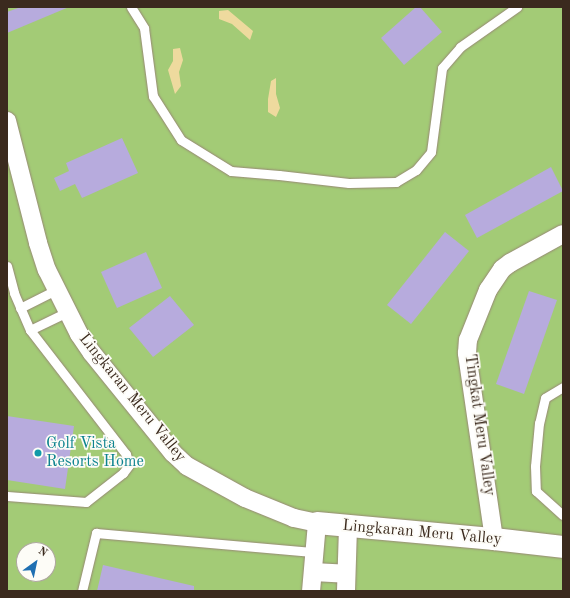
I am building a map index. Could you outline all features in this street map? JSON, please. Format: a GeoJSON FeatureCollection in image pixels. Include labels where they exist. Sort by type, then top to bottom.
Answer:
{"type":"FeatureCollection","features":[{"type":"Feature","properties":{"kind":"street","name":"Lingkaran Meru Valley"},"geometry":{"type":"LineString","coordinates":[[7,121],[38,243],[56,290],[67,312],[92,353],[172,453],[187,466],[245,498],[288,516],[317,523],[494,538],[563,548]]}},
{"type":"Feature","properties":{"kind":"street","name":"Tingkat Meru Valley"},"geometry":{"type":"LineString","coordinates":[[494,538],[467,353],[468,340],[488,290],[502,269],[510,263],[563,234]]}},
{"type":"Feature","properties":{"kind":"street"},"geometry":{"type":"LineString","coordinates":[[311,591],[317,523]]}},
{"type":"Feature","properties":{"kind":"street"},"geometry":{"type":"LineString","coordinates":[[313,572],[346,583],[348,526]]}},
{"type":"Feature","properties":{"kind":"lane"},"geometry":{"type":"LineString","coordinates":[[131,7],[144,28],[153,96],[181,140],[231,171],[349,183],[396,182],[416,170],[431,152],[442,68],[460,47],[517,7]]}},
{"type":"Feature","properties":{"kind":"lane"},"geometry":{"type":"LineString","coordinates":[[7,266],[14,293],[30,330],[126,454],[129,465],[124,473],[86,502],[7,496]]}},
{"type":"Feature","properties":{"kind":"lane"},"geometry":{"type":"LineString","coordinates":[[20,308],[56,290]]}},
{"type":"Feature","properties":{"kind":"lane"},"geometry":{"type":"LineString","coordinates":[[30,330],[67,312]]}},
{"type":"Feature","properties":{"kind":"lane"},"geometry":{"type":"LineString","coordinates":[[563,387],[545,398],[539,423],[535,466],[536,492],[563,515]]}},
{"type":"Feature","properties":{"kind":"lane"},"geometry":{"type":"LineString","coordinates":[[82,591],[96,533],[315,552]]}},
{"type":"Feature","properties":{"kind":"green space"},"geometry":{"type":"Polygon","coordinates":[[[7,7],[563,7],[563,591],[7,591],[7,7]]]}},
{"type":"Feature","properties":{"kind":"sand"},"geometry":{"type":"Polygon","coordinates":[[[228,10],[253,31],[250,40],[232,24],[219,19],[219,11],[228,10]]]}},
{"type":"Feature","properties":{"kind":"sand"},"geometry":{"type":"Polygon","coordinates":[[[180,48],[183,60],[179,72],[181,86],[175,94],[168,70],[173,61],[173,49],[180,48]]]}},
{"type":"Feature","properties":{"kind":"sand"},"geometry":{"type":"Polygon","coordinates":[[[276,78],[276,94],[280,108],[276,117],[268,112],[268,99],[271,81],[276,78]]]}},
{"type":"Feature","properties":{"kind":"building"},"geometry":{"type":"Polygon","coordinates":[[[21,7],[69,7],[7,33],[7,12],[21,7]]]}},
{"type":"Feature","properties":{"kind":"building"},"geometry":{"type":"Polygon","coordinates":[[[416,7],[420,7],[442,32],[404,65],[381,38],[416,7]]]}},
{"type":"Feature","properties":{"kind":"building"},"geometry":{"type":"Polygon","coordinates":[[[122,138],[138,173],[82,198],[75,184],[60,191],[54,178],[69,171],[66,163],[122,138]]]}},
{"type":"Feature","properties":{"kind":"building"},"geometry":{"type":"Polygon","coordinates":[[[551,167],[563,191],[477,238],[465,215],[551,167]]]}},
{"type":"Feature","properties":{"kind":"building"},"geometry":{"type":"Polygon","coordinates":[[[445,232],[469,251],[411,324],[387,305],[445,232]]]}},
{"type":"Feature","properties":{"kind":"building"},"geometry":{"type":"Polygon","coordinates":[[[146,252],[162,288],[117,308],[101,272],[146,252]]]}},
{"type":"Feature","properties":{"kind":"building"},"geometry":{"type":"Polygon","coordinates":[[[529,291],[557,300],[524,394],[496,384],[529,291]]]}},
{"type":"Feature","properties":{"kind":"building"},"geometry":{"type":"Polygon","coordinates":[[[170,296],[194,325],[153,357],[129,328],[170,296]]]}},
{"type":"Feature","properties":{"kind":"building","name":"Golf Vista Resorts Home"},"geometry":{"type":"Polygon","coordinates":[[[7,416],[74,426],[65,489],[7,480],[7,416]]]}},
{"type":"Feature","properties":{"kind":"building"},"geometry":{"type":"Polygon","coordinates":[[[103,565],[194,586],[194,591],[97,591],[103,565]]]}},
{"type":"Feature","properties":{"kind":"place","name":"Golf Vista Resorts Home"},"geometry":{"type":"Point","coordinates":[38,453]}}]}
